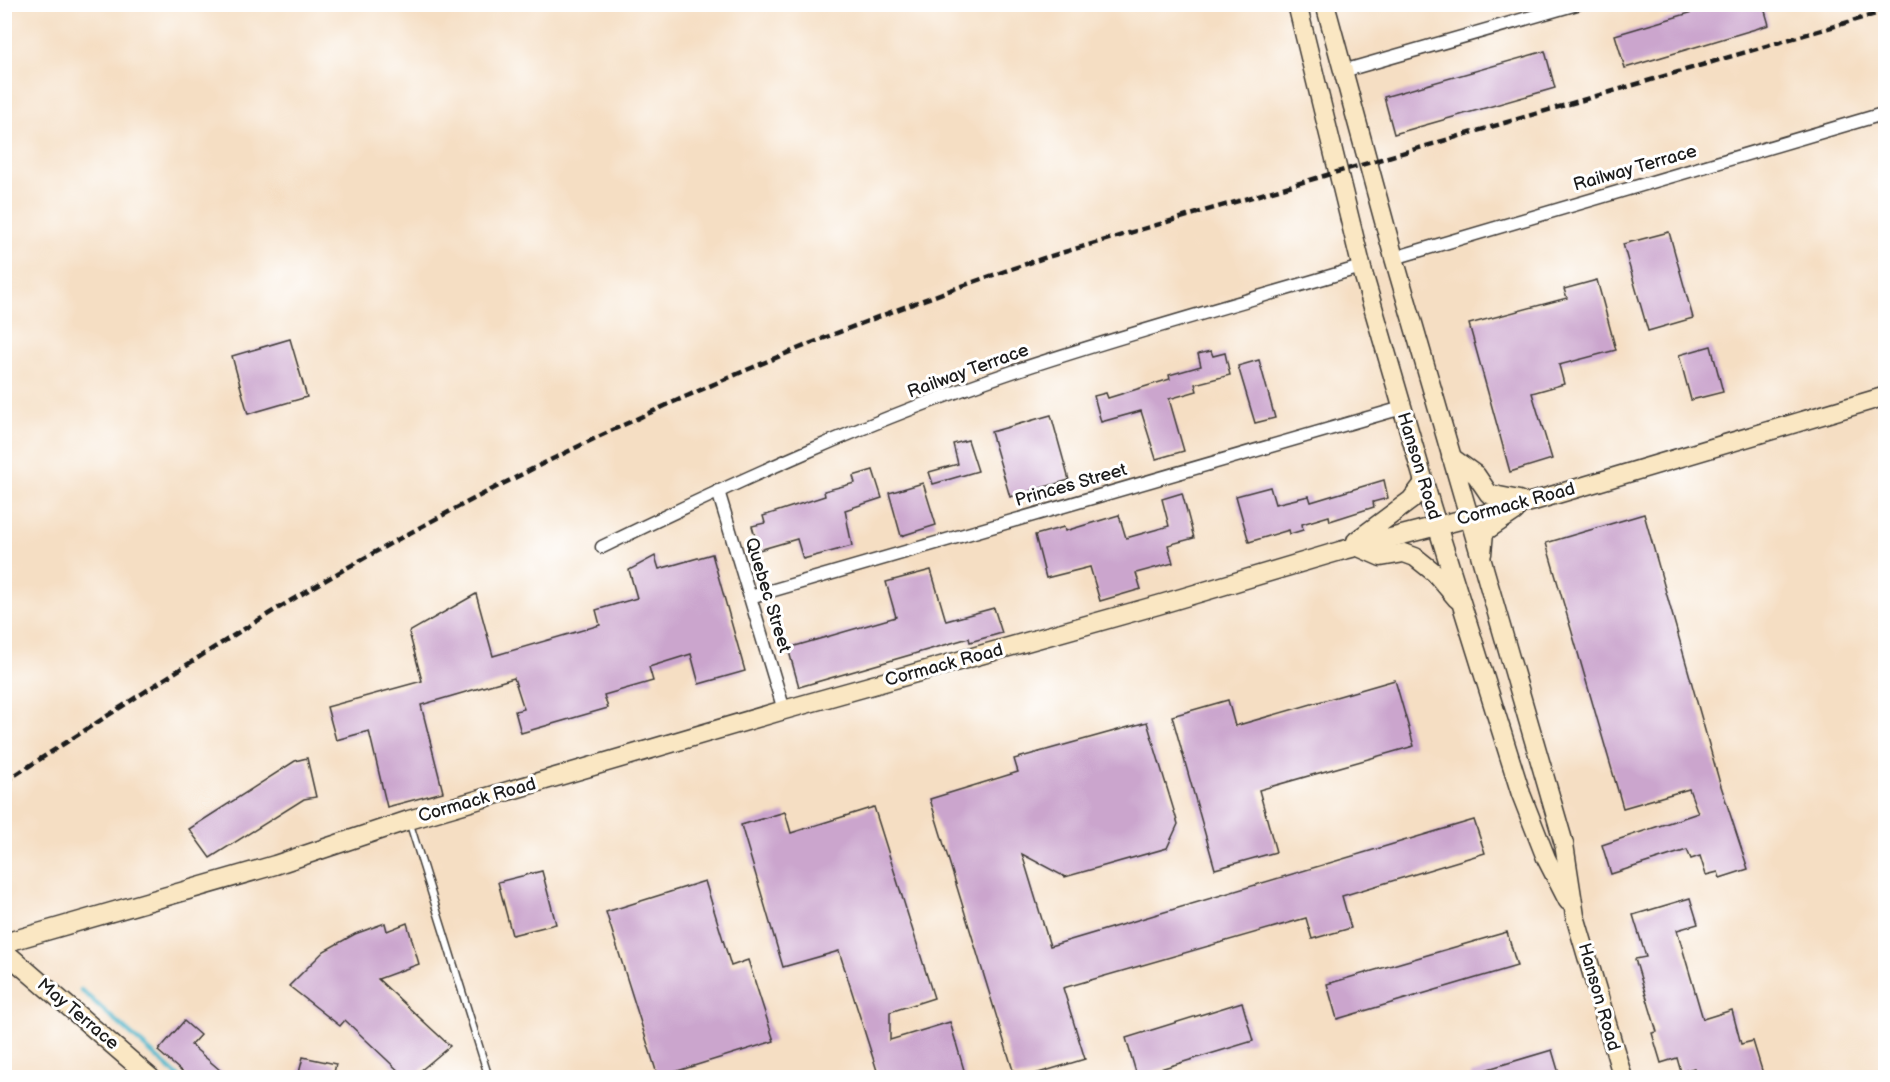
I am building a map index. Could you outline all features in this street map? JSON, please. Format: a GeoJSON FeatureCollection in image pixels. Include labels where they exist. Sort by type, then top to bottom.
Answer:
{"type":"FeatureCollection","features":[{"type":"Feature","properties":{"kind":"main road","name":"Hanson Road"},"geometry":{"type":"LineString","coordinates":[[1297,4],[1361,267],[1424,483],[1521,794],[1546,858],[1575,916]]}},
{"type":"Feature","properties":{"kind":"main road","name":"Hanson Road"},"geometry":{"type":"LineString","coordinates":[[1325,4],[1394,258],[1564,844],[1575,916],[1623,1077]]}},
{"type":"Feature","properties":{"kind":"main road"},"geometry":{"type":"LineString","coordinates":[[1307,39],[1324,60],[1343,71]]}},
{"type":"Feature","properties":{"kind":"main road","name":"Cormack Road"},"geometry":{"type":"LineString","coordinates":[[4,943],[275,865],[409,820],[784,710],[1138,611],[1348,549],[1534,501],[1886,396]]}},
{"type":"Feature","properties":{"kind":"main road"},"geometry":{"type":"LineString","coordinates":[[1451,457],[1476,475],[1485,489],[1494,497],[1534,501]]}},
{"type":"Feature","properties":{"kind":"main road"},"geometry":{"type":"LineString","coordinates":[[1348,549],[1411,500],[1424,483]]}},
{"type":"Feature","properties":{"kind":"main road"},"geometry":{"type":"LineString","coordinates":[[1484,570],[1482,550],[1484,532],[1534,501]]}},
{"type":"Feature","properties":{"kind":"main road"},"geometry":{"type":"LineString","coordinates":[[1348,549],[1381,557],[1404,553],[1415,556],[1430,568],[1462,605]]}},
{"type":"Feature","properties":{"kind":"main road","name":"May Terrace"},"geometry":{"type":"LineString","coordinates":[[4,951],[151,1077]]}},
{"type":"Feature","properties":{"kind":"street"},"geometry":{"type":"LineString","coordinates":[[1343,71],[1577,4]]}},
{"type":"Feature","properties":{"kind":"street","name":"Railway Terrace"},"geometry":{"type":"LineString","coordinates":[[1394,258],[1886,113]]}},
{"type":"Feature","properties":{"kind":"street","name":"Railway Terrace"},"geometry":{"type":"LineString","coordinates":[[602,547],[718,491],[819,446],[1017,370],[1361,267]]}},
{"type":"Feature","properties":{"kind":"street","name":"Princes Street"},"geometry":{"type":"LineString","coordinates":[[750,597],[1402,408]]}},
{"type":"Feature","properties":{"kind":"street","name":"Quebec Street"},"geometry":{"type":"LineString","coordinates":[[718,491],[784,710]]}},
{"type":"Feature","properties":{"kind":"lane"},"geometry":{"type":"LineString","coordinates":[[409,820],[489,1077]]}},
{"type":"Feature","properties":{"kind":"building"},"geometry":{"type":"Polygon","coordinates":[[[1720,4],[1763,4],[1769,25],[1625,68],[1615,35],[1720,4]]]}},
{"type":"Feature","properties":{"kind":"building"},"geometry":{"type":"Polygon","coordinates":[[[1545,51],[1555,88],[1394,134],[1384,97],[1545,51]]]}},
{"type":"Feature","properties":{"kind":"building"},"geometry":{"type":"Polygon","coordinates":[[[1669,232],[1693,318],[1648,331],[1623,244],[1669,232]]]}},
{"type":"Feature","properties":{"kind":"building"},"geometry":{"type":"Polygon","coordinates":[[[1597,280],[1616,350],[1559,365],[1564,384],[1532,393],[1552,459],[1510,472],[1469,324],[1567,298],[1564,289],[1597,280]]]}},
{"type":"Feature","properties":{"kind":"building"},"geometry":{"type":"Polygon","coordinates":[[[290,339],[307,397],[248,414],[232,356],[290,339]]]}},
{"type":"Feature","properties":{"kind":"building"},"geometry":{"type":"Polygon","coordinates":[[[1711,346],[1723,392],[1691,400],[1679,355],[1711,346]]]}},
{"type":"Feature","properties":{"kind":"building"},"geometry":{"type":"Polygon","coordinates":[[[1211,351],[1213,356],[1225,353],[1230,375],[1195,384],[1197,391],[1169,399],[1184,451],[1156,459],[1141,411],[1101,422],[1094,396],[1106,393],[1108,398],[1170,379],[1169,375],[1201,366],[1198,354],[1211,351]]]}},
{"type":"Feature","properties":{"kind":"building"},"geometry":{"type":"Polygon","coordinates":[[[1259,360],[1275,418],[1255,423],[1238,366],[1259,360]]]}},
{"type":"Feature","properties":{"kind":"building"},"geometry":{"type":"Polygon","coordinates":[[[1051,415],[1069,480],[1010,497],[991,432],[1051,415]]]}},
{"type":"Feature","properties":{"kind":"building"},"geometry":{"type":"Polygon","coordinates":[[[968,440],[978,471],[933,484],[929,472],[958,464],[953,444],[968,440]]]}},
{"type":"Feature","properties":{"kind":"building"},"geometry":{"type":"Polygon","coordinates":[[[873,470],[882,498],[845,510],[852,546],[803,559],[797,539],[759,550],[752,526],[765,523],[763,516],[825,496],[824,491],[855,483],[853,476],[873,470]]]}},
{"type":"Feature","properties":{"kind":"building"},"geometry":{"type":"Polygon","coordinates":[[[1384,480],[1388,498],[1373,502],[1374,507],[1330,521],[1329,516],[1302,524],[1303,530],[1290,534],[1289,530],[1249,542],[1236,496],[1270,487],[1275,504],[1309,496],[1311,502],[1384,480]]]}},
{"type":"Feature","properties":{"kind":"building"},"geometry":{"type":"Polygon","coordinates":[[[923,483],[936,525],[901,536],[889,493],[923,483]]]}},
{"type":"Feature","properties":{"kind":"building"},"geometry":{"type":"Polygon","coordinates":[[[1182,493],[1194,538],[1168,545],[1173,563],[1136,573],[1141,589],[1100,601],[1090,567],[1046,578],[1035,535],[1064,527],[1065,531],[1119,515],[1126,538],[1169,526],[1162,499],[1182,493]]]}},
{"type":"Feature","properties":{"kind":"building"},"geometry":{"type":"Polygon","coordinates":[[[1644,514],[1719,780],[1748,869],[1720,878],[1718,872],[1706,875],[1700,856],[1691,859],[1687,850],[1611,874],[1602,845],[1698,813],[1689,789],[1623,808],[1546,543],[1644,514]]]}},
{"type":"Feature","properties":{"kind":"building"},"geometry":{"type":"Polygon","coordinates":[[[712,554],[745,671],[699,684],[691,654],[649,667],[653,681],[604,695],[608,708],[521,733],[515,711],[524,709],[514,678],[421,705],[443,792],[387,807],[369,731],[336,740],[327,707],[422,681],[409,632],[476,594],[493,656],[600,625],[596,610],[637,598],[629,570],[655,556],[659,569],[712,554]]]}},
{"type":"Feature","properties":{"kind":"building"},"geometry":{"type":"Polygon","coordinates":[[[931,570],[946,621],[994,608],[1002,633],[970,642],[969,638],[799,687],[788,648],[896,617],[886,582],[931,570]]]}},
{"type":"Feature","properties":{"kind":"building"},"geometry":{"type":"Polygon","coordinates":[[[1395,680],[1414,746],[1259,790],[1276,852],[1215,869],[1172,716],[1228,700],[1235,726],[1395,680]]]}},
{"type":"Feature","properties":{"kind":"building"},"geometry":{"type":"Polygon","coordinates":[[[1147,722],[1178,824],[1167,848],[1065,877],[1022,854],[1050,946],[1474,820],[1485,853],[1342,896],[1351,928],[1312,939],[1306,918],[1063,988],[1085,1059],[1025,1077],[1015,1077],[930,799],[1018,772],[1014,759],[1147,722]]]}},
{"type":"Feature","properties":{"kind":"building"},"geometry":{"type":"Polygon","coordinates":[[[307,758],[316,797],[304,799],[210,858],[189,829],[295,761],[307,758]]]}},
{"type":"Feature","properties":{"kind":"building"},"geometry":{"type":"Polygon","coordinates":[[[874,807],[934,998],[890,1012],[890,1040],[950,1022],[966,1077],[879,1077],[839,951],[783,967],[741,825],[785,812],[791,833],[874,807]]]}},
{"type":"Feature","properties":{"kind":"building"},"geometry":{"type":"Polygon","coordinates":[[[542,871],[556,924],[512,935],[498,882],[542,871]]]}},
{"type":"Feature","properties":{"kind":"building"},"geometry":{"type":"Polygon","coordinates":[[[705,881],[731,966],[748,960],[774,1041],[658,1077],[606,912],[705,881]]]}},
{"type":"Feature","properties":{"kind":"building"},"geometry":{"type":"Polygon","coordinates":[[[1690,898],[1698,924],[1677,930],[1703,1019],[1732,1010],[1741,1044],[1753,1041],[1764,1077],[1697,1077],[1694,1068],[1681,1072],[1677,1058],[1661,1063],[1652,1033],[1657,1032],[1635,959],[1646,957],[1633,915],[1690,898]]]}},
{"type":"Feature","properties":{"kind":"building"},"geometry":{"type":"Polygon","coordinates":[[[385,923],[387,931],[407,923],[419,964],[378,979],[450,1046],[413,1077],[405,1077],[345,1020],[340,1026],[289,986],[324,951],[355,934],[385,923]]]}},
{"type":"Feature","properties":{"kind":"building"},"geometry":{"type":"Polygon","coordinates":[[[1507,932],[1517,966],[1337,1019],[1327,984],[1507,932]]]}},
{"type":"Feature","properties":{"kind":"building"},"geometry":{"type":"Polygon","coordinates":[[[1242,1002],[1253,1041],[1137,1076],[1126,1038],[1242,1002]]]}},
{"type":"Feature","properties":{"kind":"building"},"geometry":{"type":"Polygon","coordinates":[[[184,1021],[200,1035],[191,1045],[228,1077],[188,1077],[158,1051],[184,1021]]]}},
{"type":"Feature","properties":{"kind":"building"},"geometry":{"type":"Polygon","coordinates":[[[1552,1050],[1560,1077],[1471,1077],[1471,1074],[1552,1050]]]}},
{"type":"Feature","properties":{"kind":"building"},"geometry":{"type":"Polygon","coordinates":[[[303,1057],[336,1064],[333,1077],[298,1077],[303,1057]]]}},
{"type":"Feature","properties":{"kind":"waterway"},"geometry":{"type":"LineString","coordinates":[[81,990],[180,1078]]}},
{"type":"Feature","properties":{"kind":"railway"},"geometry":{"type":"LineString","coordinates":[[4,782],[234,635],[400,539],[578,446],[762,364],[855,326],[1044,258],[1886,11]]}}]}
